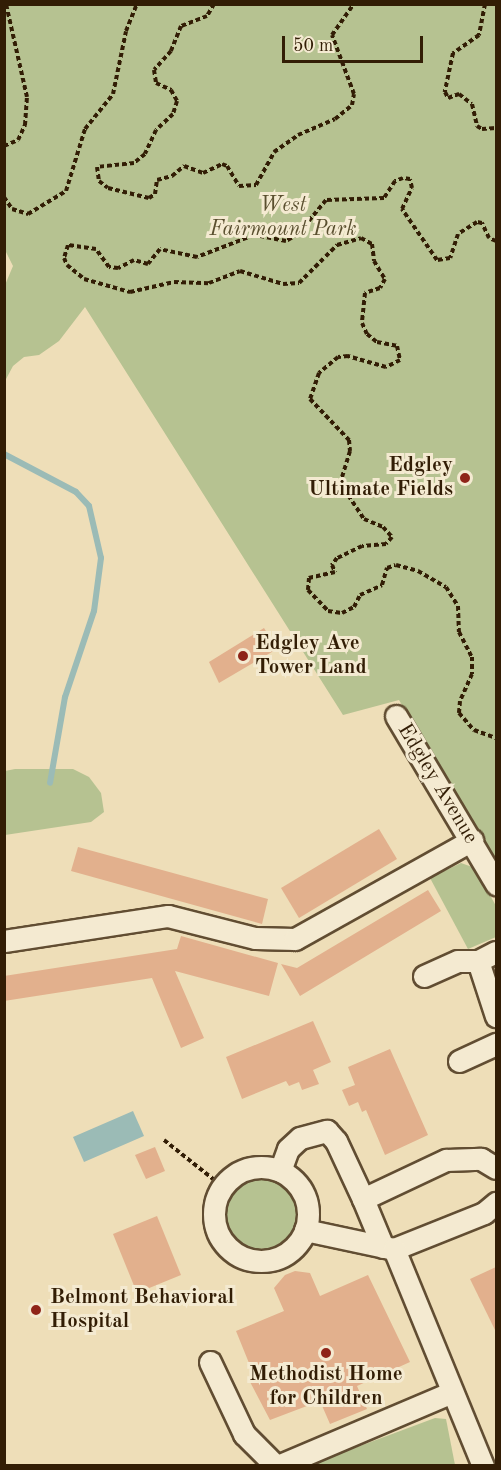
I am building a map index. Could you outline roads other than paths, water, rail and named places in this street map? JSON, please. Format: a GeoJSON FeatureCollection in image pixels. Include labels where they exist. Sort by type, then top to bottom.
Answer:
{"type":"FeatureCollection","features":[{"type":"Feature","properties":{"kind":"street","name":"Edgley Avenue"},"geometry":{"type":"LineString","coordinates":[[396,716],[472,840],[496,884]]}},
{"type":"Feature","properties":{"kind":"street"},"geometry":{"type":"LineString","coordinates":[[4,941],[168,916],[255,938],[295,939],[472,840]]}},
{"type":"Feature","properties":{"kind":"street"},"geometry":{"type":"LineString","coordinates":[[424,976],[458,961],[487,956],[496,1016]]}},
{"type":"Feature","properties":{"kind":"street"},"geometry":{"type":"LineString","coordinates":[[459,1061],[496,1044]]}},
{"type":"Feature","properties":{"kind":"street"},"geometry":{"type":"LineString","coordinates":[[280,1171],[288,1149],[300,1138],[327,1131],[336,1141],[388,1248],[453,1392],[483,1466]]}},
{"type":"Feature","properties":{"kind":"street"},"geometry":{"type":"LineString","coordinates":[[363,1199],[446,1160],[481,1159],[496,1168]]}},
{"type":"Feature","properties":{"kind":"street"},"geometry":{"type":"LineString","coordinates":[[250,1168],[280,1171],[303,1191],[308,1206],[305,1230],[293,1250],[279,1258],[264,1262],[233,1253],[216,1228],[215,1205],[223,1187],[236,1174],[250,1168]]}},
{"type":"Feature","properties":{"kind":"street"},"geometry":{"type":"LineString","coordinates":[[305,1230],[388,1248],[484,1213],[496,1203]]}},
{"type":"Feature","properties":{"kind":"street"},"geometry":{"type":"LineString","coordinates":[[210,1362],[244,1434],[277,1466],[453,1392]]}},
{"type":"Feature","properties":{"kind":"water"},"geometry":{"type":"Polygon","coordinates":[[[133,1111],[144,1136],[84,1162],[73,1137],[133,1111]]]}},
{"type":"Feature","properties":{"kind":"waterway"},"geometry":{"type":"LineString","coordinates":[[4,454],[76,492],[89,506],[101,558],[94,611],[65,697],[50,783]]}},
{"type":"Feature","properties":{"kind":"place","name":"Edgley Ultimate Fields"},"geometry":{"type":"Point","coordinates":[465,478]}},
{"type":"Feature","properties":{"kind":"place","name":"Edgley Ave Tower Land"},"geometry":{"type":"Point","coordinates":[243,656]}},
{"type":"Feature","properties":{"kind":"place","name":"Belmont Behavioral Hospital"},"geometry":{"type":"Point","coordinates":[36,1310]}},
{"type":"Feature","properties":{"kind":"place","name":"Methodist Home for Children"},"geometry":{"type":"Point","coordinates":[326,1353]}},
{"type":"Feature","properties":{"kind":"park label","name":"West Fairmount Park"},"geometry":{"type":"Point","coordinates":[283,218]}}]}
